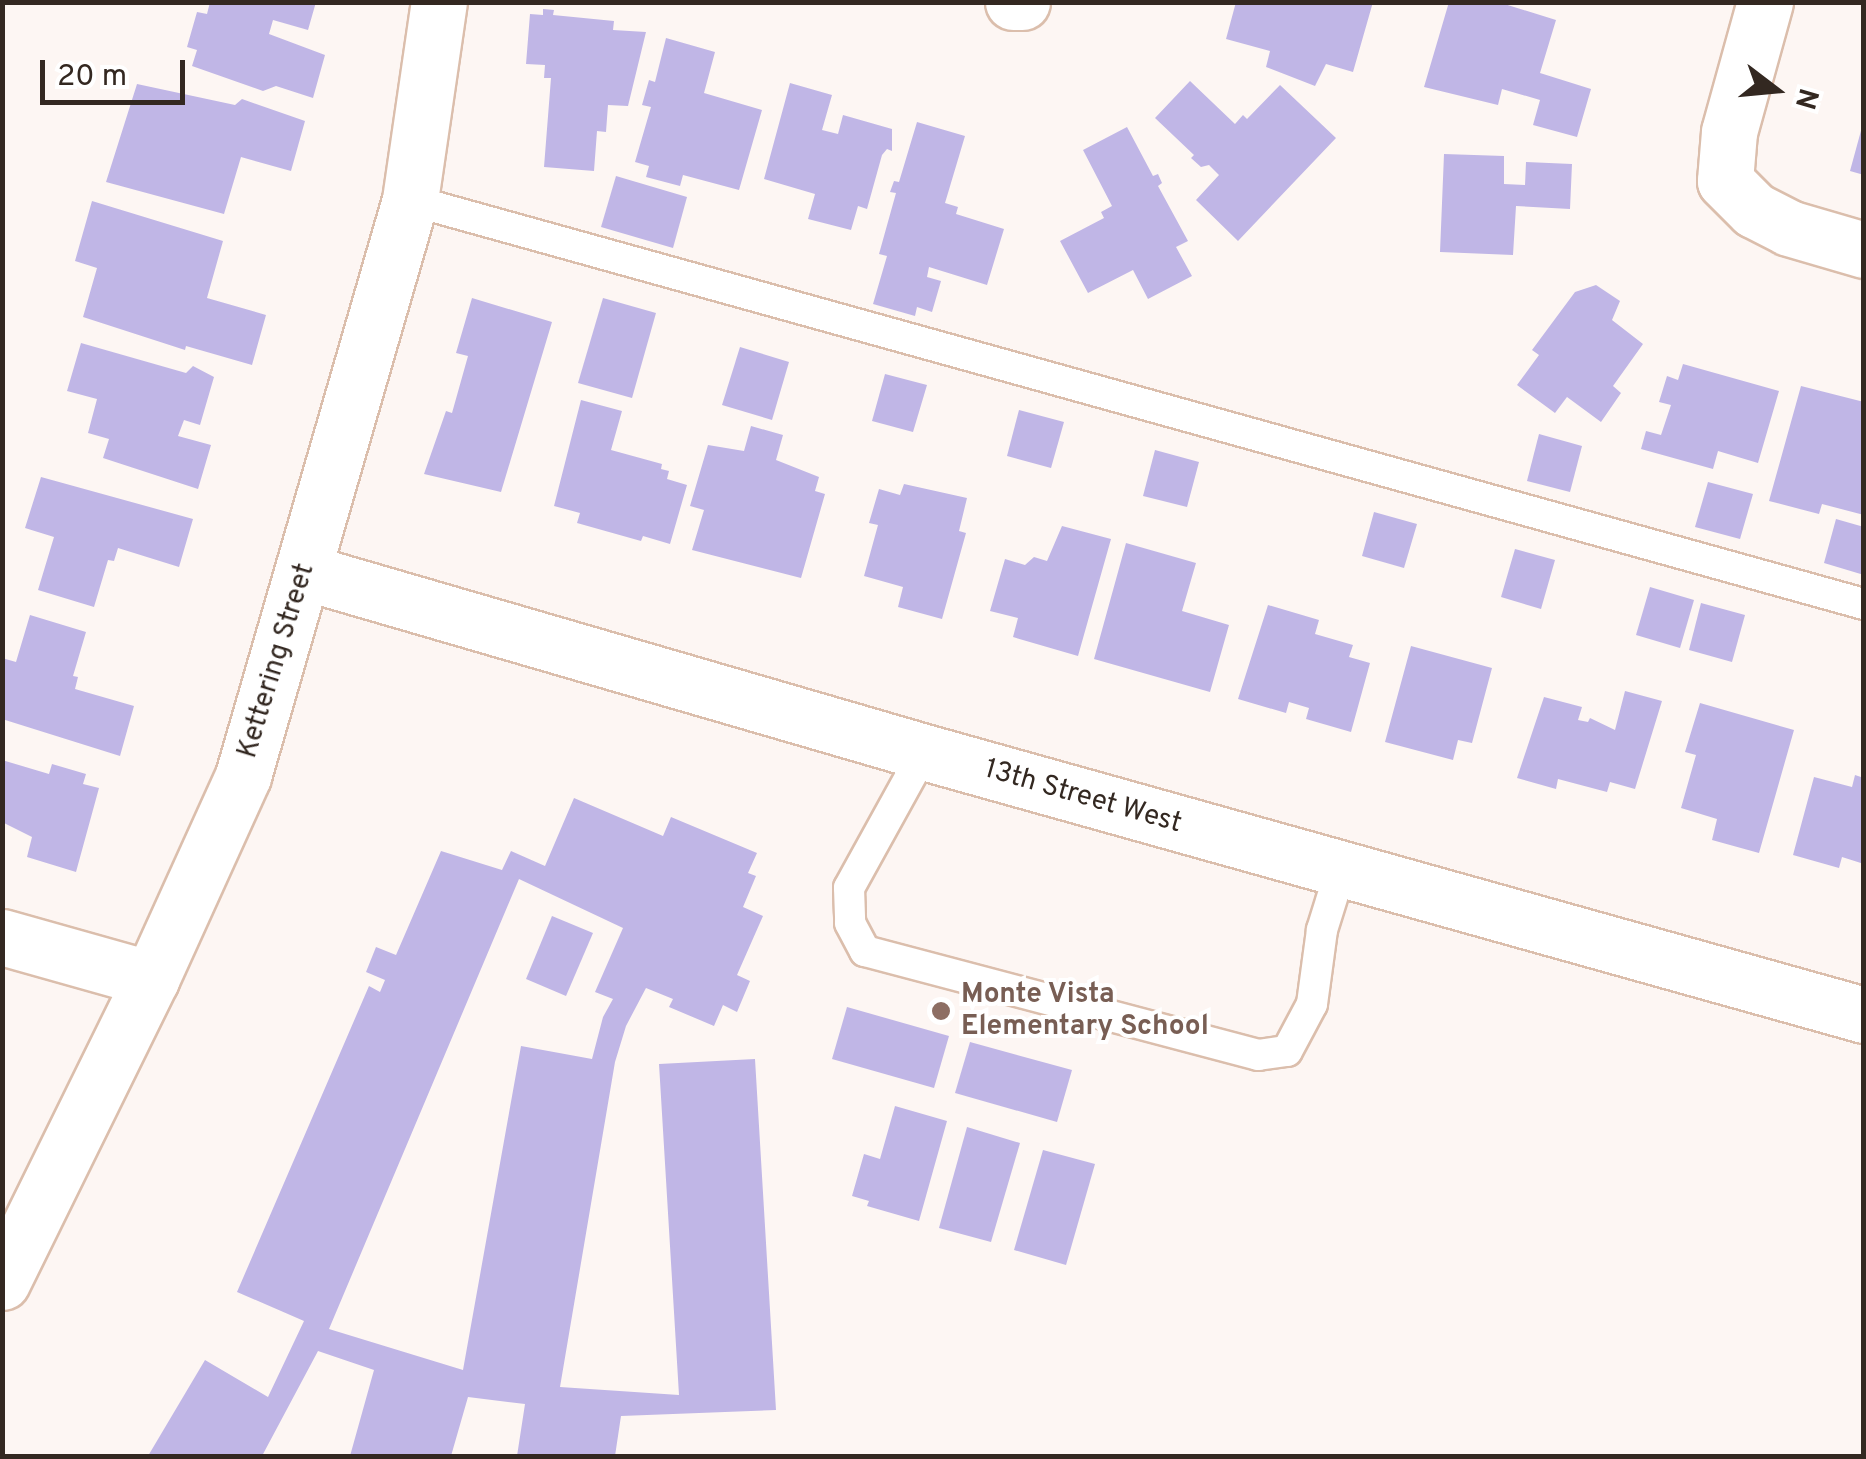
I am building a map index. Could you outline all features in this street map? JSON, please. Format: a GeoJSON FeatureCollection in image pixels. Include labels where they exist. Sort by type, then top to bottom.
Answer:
{"type":"FeatureCollection","features":[{"type":"Feature","properties":{"kind":"street","name":"Kettering Street"},"geometry":{"type":"LineString","coordinates":[[2,1282],[151,979],[243,776],[410,200],[440,2]]}},
{"type":"Feature","properties":{"kind":"street"},"geometry":{"type":"LineString","coordinates":[[1013,2],[1022,2]]}},
{"type":"Feature","properties":{"kind":"street"},"geometry":{"type":"LineString","coordinates":[[1765,2],[1729,132],[1725,181],[1754,210],[1789,228],[1864,250]]}},
{"type":"Feature","properties":{"kind":"street","name":"13th Street West"},"geometry":{"type":"LineString","coordinates":[[304,572],[924,752],[1864,1015]]}},
{"type":"Feature","properties":{"kind":"street"},"geometry":{"type":"LineString","coordinates":[[2,937],[151,979]]}},
{"type":"Feature","properties":{"kind":"lane"},"geometry":{"type":"LineString","coordinates":[[410,200],[1864,604]]}},
{"type":"Feature","properties":{"kind":"lane"},"geometry":{"type":"LineString","coordinates":[[924,752],[849,888],[850,923],[865,951],[914,960],[1258,1055],[1287,1051],[1312,1004],[1322,930],[1341,869]]}},
{"type":"Feature","properties":{"kind":"building"},"geometry":{"type":"Polygon","coordinates":[[[210,2],[316,2],[308,30],[273,20],[269,34],[325,55],[313,98],[276,86],[263,91],[192,66],[197,50],[187,47],[197,12],[207,14],[210,2]]]}},
{"type":"Feature","properties":{"kind":"building"},"geometry":{"type":"Polygon","coordinates":[[[1236,2],[1373,2],[1353,72],[1326,64],[1315,86],[1266,67],[1270,51],[1226,39],[1236,2]]]}},
{"type":"Feature","properties":{"kind":"building"},"geometry":{"type":"Polygon","coordinates":[[[1449,2],[1498,2],[1556,20],[1540,73],[1591,89],[1577,137],[1533,125],[1540,100],[1502,89],[1498,105],[1424,87],[1449,2]]]}},
{"type":"Feature","properties":{"kind":"building"},"geometry":{"type":"Polygon","coordinates":[[[543,9],[554,10],[553,15],[614,21],[613,30],[646,32],[628,106],[608,105],[606,132],[597,131],[594,171],[544,167],[551,78],[544,78],[545,65],[526,64],[530,14],[543,15],[543,9]]]}},
{"type":"Feature","properties":{"kind":"building"},"geometry":{"type":"Polygon","coordinates":[[[666,38],[715,52],[704,93],[762,110],[739,190],[683,175],[680,186],[646,177],[649,166],[635,162],[651,107],[642,105],[649,80],[655,82],[666,38]]]}},
{"type":"Feature","properties":{"kind":"building"},"geometry":{"type":"Polygon","coordinates":[[[1190,81],[1235,124],[1243,115],[1247,119],[1280,85],[1336,138],[1238,241],[1196,200],[1219,175],[1209,165],[1201,167],[1191,158],[1194,155],[1155,118],[1190,81]]]}},
{"type":"Feature","properties":{"kind":"building"},"geometry":{"type":"Polygon","coordinates":[[[790,83],[832,95],[822,130],[838,134],[843,115],[892,129],[892,151],[887,149],[882,155],[867,209],[858,206],[851,230],[808,219],[815,194],[764,179],[790,83]]]}},
{"type":"Feature","properties":{"kind":"building"},"geometry":{"type":"Polygon","coordinates":[[[137,84],[235,105],[242,99],[305,121],[291,171],[241,157],[224,214],[106,182],[137,84]]]}},
{"type":"Feature","properties":{"kind":"building"},"geometry":{"type":"Polygon","coordinates":[[[917,122],[965,136],[945,203],[958,207],[956,214],[1004,229],[987,285],[929,267],[927,277],[941,281],[932,312],[917,307],[915,316],[873,304],[887,256],[879,254],[896,193],[890,192],[894,181],[899,182],[917,122]]]}},
{"type":"Feature","properties":{"kind":"building"},"geometry":{"type":"Polygon","coordinates":[[[1127,127],[1153,176],[1158,174],[1162,183],[1158,186],[1188,241],[1176,247],[1192,276],[1148,299],[1133,270],[1088,293],[1060,241],[1104,218],[1101,212],[1112,206],[1083,150],[1127,127]]]}},
{"type":"Feature","properties":{"kind":"building"},"geometry":{"type":"Polygon","coordinates":[[[1864,127],[1864,175],[1850,171],[1864,127]]]}},
{"type":"Feature","properties":{"kind":"building"},"geometry":{"type":"Polygon","coordinates":[[[1444,154],[1504,156],[1504,184],[1525,185],[1526,162],[1572,164],[1570,209],[1516,206],[1513,255],[1440,252],[1444,154]]]}},
{"type":"Feature","properties":{"kind":"building"},"geometry":{"type":"Polygon","coordinates":[[[616,176],[687,197],[673,248],[601,227],[616,176]]]}},
{"type":"Feature","properties":{"kind":"building"},"geometry":{"type":"Polygon","coordinates":[[[92,201],[223,241],[207,298],[266,315],[252,365],[186,346],[185,350],[83,317],[97,268],[75,261],[92,201]]]}},
{"type":"Feature","properties":{"kind":"building"},"geometry":{"type":"Polygon","coordinates":[[[1596,285],[1620,301],[1612,320],[1643,344],[1613,386],[1621,393],[1601,422],[1567,397],[1555,413],[1517,385],[1539,355],[1532,350],[1575,292],[1596,285]]]}},
{"type":"Feature","properties":{"kind":"building"},"geometry":{"type":"Polygon","coordinates":[[[472,298],[552,322],[501,492],[424,474],[446,411],[452,413],[468,356],[456,353],[472,298]]]}},
{"type":"Feature","properties":{"kind":"building"},"geometry":{"type":"Polygon","coordinates":[[[603,298],[656,313],[632,398],[578,383],[603,298]]]}},
{"type":"Feature","properties":{"kind":"building"},"geometry":{"type":"Polygon","coordinates":[[[81,343],[186,373],[193,366],[214,377],[200,425],[184,420],[178,436],[211,445],[198,489],[103,458],[109,439],[88,433],[97,399],[67,391],[81,343]]]}},
{"type":"Feature","properties":{"kind":"building"},"geometry":{"type":"Polygon","coordinates":[[[740,347],[789,362],[772,420],[722,405],[740,347]]]}},
{"type":"Feature","properties":{"kind":"building"},"geometry":{"type":"Polygon","coordinates":[[[1683,364],[1779,391],[1758,463],[1718,451],[1713,469],[1641,449],[1646,431],[1661,435],[1671,405],[1659,402],[1667,376],[1678,380],[1683,364]]]}},
{"type":"Feature","properties":{"kind":"building"},"geometry":{"type":"Polygon","coordinates":[[[885,374],[927,385],[913,432],[872,421],[885,374]]]}},
{"type":"Feature","properties":{"kind":"building"},"geometry":{"type":"Polygon","coordinates":[[[1801,386],[1864,402],[1864,515],[1822,504],[1819,514],[1769,501],[1801,386]]]}},
{"type":"Feature","properties":{"kind":"building"},"geometry":{"type":"Polygon","coordinates":[[[581,400],[622,411],[611,450],[662,464],[661,469],[669,471],[667,479],[687,485],[670,544],[643,536],[641,541],[577,523],[580,513],[554,506],[581,400]]]}},
{"type":"Feature","properties":{"kind":"building"},"geometry":{"type":"Polygon","coordinates":[[[1019,410],[1064,422],[1051,468],[1007,456],[1019,410]]]}},
{"type":"Feature","properties":{"kind":"building"},"geometry":{"type":"Polygon","coordinates":[[[751,426],[783,435],[776,460],[819,477],[815,491],[825,494],[801,578],[692,550],[704,510],[690,506],[708,445],[744,451],[751,426]]]}},
{"type":"Feature","properties":{"kind":"building"},"geometry":{"type":"Polygon","coordinates":[[[1539,434],[1582,446],[1570,492],[1527,481],[1539,434]]]}},
{"type":"Feature","properties":{"kind":"building"},"geometry":{"type":"Polygon","coordinates":[[[1155,450],[1199,462],[1187,507],[1143,496],[1155,450]]]}},
{"type":"Feature","properties":{"kind":"building"},"geometry":{"type":"Polygon","coordinates":[[[41,477],[193,519],[179,567],[118,548],[114,561],[108,560],[94,607],[38,590],[54,537],[25,528],[41,477]]]}},
{"type":"Feature","properties":{"kind":"building"},"geometry":{"type":"Polygon","coordinates":[[[1708,482],[1753,494],[1740,539],[1695,527],[1708,482]]]}},
{"type":"Feature","properties":{"kind":"building"},"geometry":{"type":"Polygon","coordinates":[[[904,484],[967,498],[959,531],[966,533],[942,619],[898,607],[903,587],[864,576],[878,525],[869,523],[879,489],[900,495],[904,484]]]}},
{"type":"Feature","properties":{"kind":"building"},"geometry":{"type":"Polygon","coordinates":[[[1374,512],[1417,524],[1404,568],[1362,556],[1374,512]]]}},
{"type":"Feature","properties":{"kind":"building"},"geometry":{"type":"Polygon","coordinates":[[[1836,519],[1864,527],[1864,575],[1824,563],[1836,519]]]}},
{"type":"Feature","properties":{"kind":"building"},"geometry":{"type":"Polygon","coordinates":[[[1062,526],[1111,539],[1078,656],[1013,637],[1018,618],[990,611],[1005,559],[1025,565],[1034,557],[1047,561],[1062,526]]]}},
{"type":"Feature","properties":{"kind":"building"},"geometry":{"type":"Polygon","coordinates":[[[1126,543],[1196,563],[1182,611],[1229,625],[1210,692],[1094,659],[1126,543]]]}},
{"type":"Feature","properties":{"kind":"building"},"geometry":{"type":"Polygon","coordinates":[[[1515,549],[1555,560],[1541,609],[1501,597],[1515,549]]]}},
{"type":"Feature","properties":{"kind":"building"},"geometry":{"type":"Polygon","coordinates":[[[1650,587],[1694,600],[1680,648],[1636,635],[1650,587]]]}},
{"type":"Feature","properties":{"kind":"building"},"geometry":{"type":"Polygon","coordinates":[[[1701,603],[1745,615],[1732,662],[1689,650],[1701,603]]]}},
{"type":"Feature","properties":{"kind":"building"},"geometry":{"type":"Polygon","coordinates":[[[1268,605],[1319,620],[1315,634],[1353,645],[1349,657],[1370,663],[1351,732],[1306,719],[1309,708],[1289,702],[1286,713],[1238,699],[1268,605]]]}},
{"type":"Feature","properties":{"kind":"building"},"geometry":{"type":"Polygon","coordinates":[[[30,615],[86,632],[73,676],[78,677],[75,689],[134,706],[120,756],[2,719],[2,658],[16,662],[30,615]]]}},
{"type":"Feature","properties":{"kind":"building"},"geometry":{"type":"Polygon","coordinates":[[[1411,646],[1492,668],[1472,743],[1458,740],[1453,760],[1385,742],[1411,646]]]}},
{"type":"Feature","properties":{"kind":"building"},"geometry":{"type":"Polygon","coordinates":[[[1625,691],[1662,701],[1635,789],[1610,782],[1607,792],[1558,779],[1556,789],[1517,778],[1544,697],[1582,707],[1578,720],[1588,722],[1590,718],[1615,730],[1625,691]]]}},
{"type":"Feature","properties":{"kind":"building"},"geometry":{"type":"Polygon","coordinates":[[[1700,703],[1794,730],[1759,853],[1712,840],[1717,819],[1681,808],[1696,755],[1685,752],[1700,703]]]}},
{"type":"Feature","properties":{"kind":"building"},"geometry":{"type":"Polygon","coordinates":[[[2,760],[49,774],[52,764],[86,774],[83,784],[99,788],[76,872],[27,857],[32,837],[2,822],[2,760]]]}},
{"type":"Feature","properties":{"kind":"building"},"geometry":{"type":"Polygon","coordinates":[[[1855,775],[1864,778],[1864,864],[1842,857],[1839,868],[1793,855],[1814,777],[1852,787],[1855,775]]]}},
{"type":"Feature","properties":{"kind":"building"},"geometry":{"type":"Polygon","coordinates":[[[574,798],[663,836],[671,817],[757,853],[748,873],[756,876],[743,907],[763,916],[737,975],[750,981],[737,1012],[723,1005],[714,1026],[669,1007],[673,999],[646,988],[626,1026],[615,1062],[560,1387],[679,1395],[659,1064],[755,1059],[776,1410],[621,1416],[615,1456],[517,1456],[525,1404],[468,1397],[451,1456],[350,1456],[374,1370],[318,1351],[262,1456],[148,1456],[205,1360],[268,1397],[304,1321],[237,1292],[369,986],[380,992],[385,980],[366,972],[376,947],[396,955],[441,851],[502,870],[511,851],[545,866],[574,798]],[[519,879],[329,1329],[463,1370],[521,1046],[592,1059],[603,1017],[613,999],[595,992],[623,928],[519,879]]]}},
{"type":"Feature","properties":{"kind":"building"},"geometry":{"type":"Polygon","coordinates":[[[552,916],[593,933],[566,996],[526,979],[552,916]]]}},
{"type":"Feature","properties":{"kind":"building"},"geometry":{"type":"Polygon","coordinates":[[[847,1007],[949,1036],[934,1088],[832,1059],[847,1007]]]}},
{"type":"Feature","properties":{"kind":"building"},"geometry":{"type":"Polygon","coordinates":[[[970,1042],[1072,1070],[1057,1122],[955,1093],[970,1042]]]}},
{"type":"Feature","properties":{"kind":"building"},"geometry":{"type":"Polygon","coordinates":[[[895,1106],[947,1121],[919,1221],[867,1206],[869,1201],[852,1196],[864,1154],[880,1159],[895,1106]]]}},
{"type":"Feature","properties":{"kind":"building"},"geometry":{"type":"Polygon","coordinates":[[[967,1127],[1020,1143],[991,1242],[939,1228],[967,1127]]]}},
{"type":"Feature","properties":{"kind":"building"},"geometry":{"type":"Polygon","coordinates":[[[1043,1150],[1095,1164],[1066,1265],[1014,1250],[1043,1150]]]}},
{"type":"Feature","properties":{"kind":"place","name":"Monte Vista Elementary School"},"geometry":{"type":"Point","coordinates":[941,1011]}}]}
